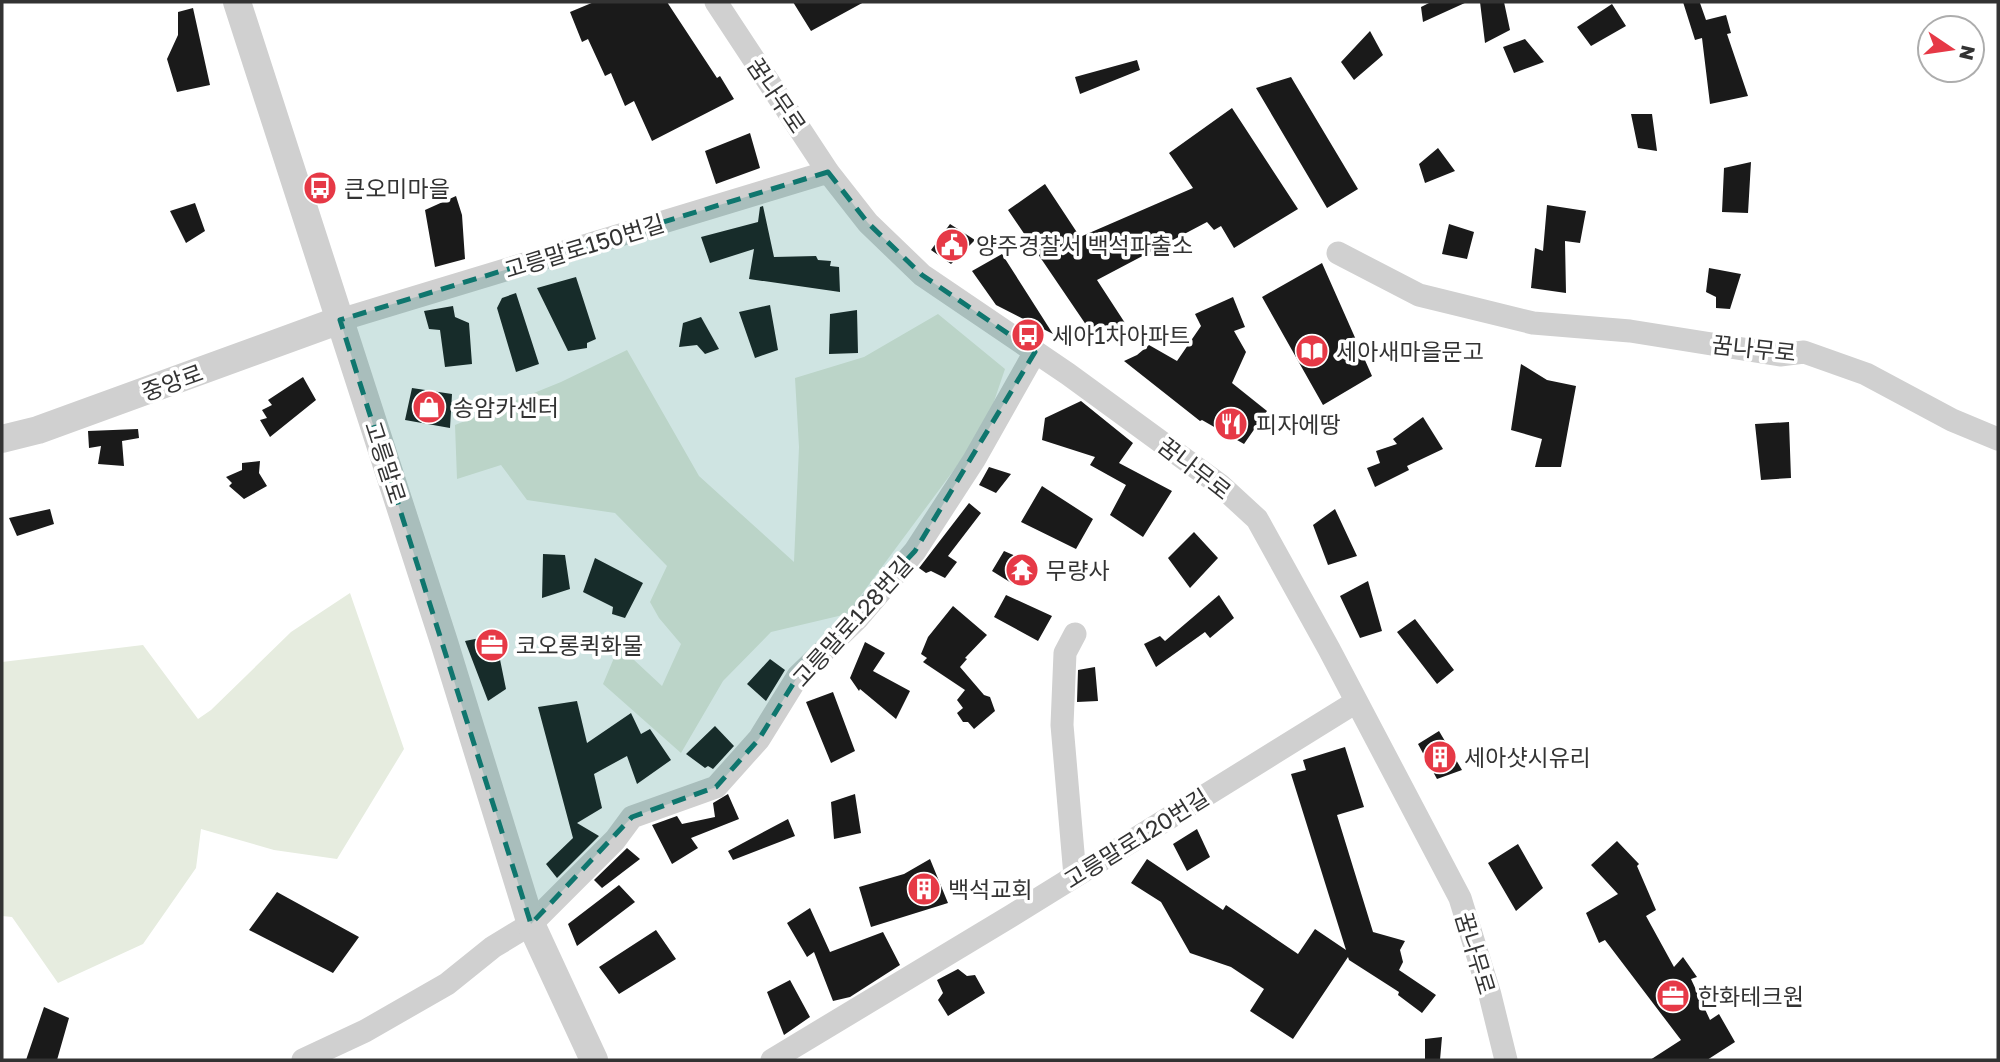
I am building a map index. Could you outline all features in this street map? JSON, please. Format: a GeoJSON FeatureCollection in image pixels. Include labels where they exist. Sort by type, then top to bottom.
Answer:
{"type":"FeatureCollection","features":[{"type":"Feature","properties":{"kind":"street","name":"고릉말로"},"geometry":{"type":"LineString","coordinates":[[237,2],[444,642],[531,924],[594,1060]]}},
{"type":"Feature","properties":{"kind":"street","name":"꿈나무로"},"geometry":{"type":"LineString","coordinates":[[716,2],[828,172],[868,223],[922,275],[1068,374],[1220,485],[1257,519],[1460,898],[1490,995],[1506,1060]]}},
{"type":"Feature","properties":{"kind":"street","name":"고릉말로150번길"},"geometry":{"type":"LineString","coordinates":[[340,320],[828,172]]}},
{"type":"Feature","properties":{"kind":"street","name":"꿈나무로"},"geometry":{"type":"LineString","coordinates":[[1338,253],[1419,295],[1533,323],[1630,331],[1780,355],[1804,352],[1866,374],[1952,421],[1998,439]]}},
{"type":"Feature","properties":{"kind":"street","name":"중앙로"},"geometry":{"type":"LineString","coordinates":[[2,439],[38,430],[340,320]]}},
{"type":"Feature","properties":{"kind":"street","name":"고릉말로128번길"},"geometry":{"type":"LineString","coordinates":[[531,924],[615,839],[632,817],[716,787],[759,739],[798,676],[857,619],[915,551],[974,460],[1035,352]]}},
{"type":"Feature","properties":{"kind":"street"},"geometry":{"type":"LineString","coordinates":[[1074,876],[1062,725],[1065,653],[1075,634]]}},
{"type":"Feature","properties":{"kind":"street","name":"고릉말로120번길"},"geometry":{"type":"LineString","coordinates":[[772,1060],[1356,702]]}},
{"type":"Feature","properties":{"kind":"street"},"geometry":{"type":"LineString","coordinates":[[303,1060],[365,1031],[447,984],[493,947],[531,924]]}},
{"type":"Feature","properties":{"kind":"highlighted area"},"geometry":{"type":"Polygon","coordinates":[[[828,172],[868,223],[922,275],[1035,352],[915,551],[798,676],[759,739],[716,787],[632,817],[531,924],[340,320],[828,172]]]}},
{"type":"Feature","properties":{"kind":"shaded area"},"geometry":{"type":"Polygon","coordinates":[[[938,314],[1005,369],[985,428],[847,614],[771,632],[723,681],[681,753],[603,684],[619,646],[662,686],[681,644],[659,618],[650,602],[667,566],[615,513],[527,500],[501,465],[457,479],[455,425],[561,382],[627,350],[699,476],[794,562],[799,447],[795,378],[864,357],[938,314]]]}},
{"type":"Feature","properties":{"kind":"shaded area"},"geometry":{"type":"Polygon","coordinates":[[[350,593],[404,749],[337,859],[274,850],[201,829],[196,868],[143,944],[58,983],[12,917],[2,916],[2,662],[143,645],[198,719],[211,710],[291,632],[350,593]]]}},
{"type":"Feature","properties":{"kind":"building"},"geometry":{"type":"Polygon","coordinates":[[[594,2],[667,2],[734,99],[652,141],[634,101],[625,106],[611,73],[605,76],[588,39],[582,42],[570,12],[594,2]]]}},
{"type":"Feature","properties":{"kind":"building"},"geometry":{"type":"Polygon","coordinates":[[[793,2],[864,2],[811,31],[793,2]]]}},
{"type":"Feature","properties":{"kind":"building"},"geometry":{"type":"Polygon","coordinates":[[[1431,2],[1467,2],[1423,22],[1421,7],[1431,2]]]}},
{"type":"Feature","properties":{"kind":"building"},"geometry":{"type":"Polygon","coordinates":[[[1480,2],[1504,2],[1510,30],[1485,43],[1480,2]]]}},
{"type":"Feature","properties":{"kind":"building"},"geometry":{"type":"Polygon","coordinates":[[[1683,2],[1700,3],[1706,20],[1726,15],[1731,33],[1727,34],[1748,96],[1710,104],[1702,38],[1695,40],[1683,2]]]}},
{"type":"Feature","properties":{"kind":"building"},"geometry":{"type":"Polygon","coordinates":[[[1612,4],[1626,26],[1591,46],[1577,27],[1612,4]]]}},
{"type":"Feature","properties":{"kind":"building"},"geometry":{"type":"Polygon","coordinates":[[[193,8],[210,85],[177,92],[167,59],[178,35],[178,12],[193,8]]]}},
{"type":"Feature","properties":{"kind":"building"},"geometry":{"type":"Polygon","coordinates":[[[1370,31],[1383,55],[1354,80],[1341,62],[1370,31]]]}},
{"type":"Feature","properties":{"kind":"building"},"geometry":{"type":"Polygon","coordinates":[[[1525,39],[1544,62],[1514,73],[1503,47],[1525,39]]]}},
{"type":"Feature","properties":{"kind":"building"},"geometry":{"type":"Polygon","coordinates":[[[1137,60],[1140,70],[1080,94],[1075,77],[1137,60]]]}},
{"type":"Feature","properties":{"kind":"building"},"geometry":{"type":"Polygon","coordinates":[[[1291,77],[1358,189],[1327,208],[1256,88],[1291,77]]]}},
{"type":"Feature","properties":{"kind":"building"},"geometry":{"type":"Polygon","coordinates":[[[1232,108],[1298,209],[1234,248],[1221,226],[1214,230],[1207,222],[1097,280],[1125,323],[1095,338],[1008,210],[1045,184],[1080,237],[1193,188],[1169,153],[1232,108]]]}},
{"type":"Feature","properties":{"kind":"building"},"geometry":{"type":"Polygon","coordinates":[[[1631,114],[1652,114],[1657,151],[1638,148],[1631,114]]]}},
{"type":"Feature","properties":{"kind":"building"},"geometry":{"type":"Polygon","coordinates":[[[750,133],[760,168],[716,184],[705,151],[750,133]]]}},
{"type":"Feature","properties":{"kind":"building"},"geometry":{"type":"Polygon","coordinates":[[[1438,148],[1455,171],[1425,183],[1419,164],[1438,148]]]}},
{"type":"Feature","properties":{"kind":"building"},"geometry":{"type":"Polygon","coordinates":[[[1751,162],[1748,213],[1722,212],[1724,168],[1751,162]]]}},
{"type":"Feature","properties":{"kind":"building"},"geometry":{"type":"Polygon","coordinates":[[[456,196],[462,215],[465,259],[435,267],[425,210],[456,196]]]}},
{"type":"Feature","properties":{"kind":"building"},"geometry":{"type":"Polygon","coordinates":[[[195,203],[205,231],[186,243],[170,211],[195,203]]]}},
{"type":"Feature","properties":{"kind":"building"},"geometry":{"type":"Polygon","coordinates":[[[1547,205],[1586,211],[1580,243],[1565,241],[1566,293],[1531,288],[1535,248],[1543,251],[1547,205]]]}},
{"type":"Feature","properties":{"kind":"building"},"geometry":{"type":"Polygon","coordinates":[[[763,206],[774,257],[816,256],[818,260],[831,261],[830,266],[839,267],[840,292],[749,279],[754,249],[710,263],[701,237],[758,222],[760,207],[763,206]]]}},
{"type":"Feature","properties":{"kind":"building","name":"양주경찰서 백석파출소"},"geometry":{"type":"Polygon","coordinates":[[[950,224],[975,240],[951,264],[931,250],[950,224]]]}},
{"type":"Feature","properties":{"kind":"building"},"geometry":{"type":"Polygon","coordinates":[[[1449,224],[1474,232],[1467,259],[1442,254],[1449,224]]]}},
{"type":"Feature","properties":{"kind":"building"},"geometry":{"type":"Polygon","coordinates":[[[1002,254],[1053,334],[996,305],[972,271],[1002,254]]]}},
{"type":"Feature","properties":{"kind":"building"},"geometry":{"type":"Polygon","coordinates":[[[1322,263],[1372,376],[1323,405],[1262,297],[1322,263]]]}},
{"type":"Feature","properties":{"kind":"building"},"geometry":{"type":"Polygon","coordinates":[[[1709,268],[1741,274],[1730,309],[1716,308],[1716,297],[1706,292],[1709,268]]]}},
{"type":"Feature","properties":{"kind":"building"},"geometry":{"type":"Polygon","coordinates":[[[576,277],[596,339],[587,343],[587,348],[568,351],[537,288],[576,277]]]}},
{"type":"Feature","properties":{"kind":"building"},"geometry":{"type":"Polygon","coordinates":[[[516,293],[539,364],[516,372],[497,308],[502,298],[516,293]]]}},
{"type":"Feature","properties":{"kind":"building"},"geometry":{"type":"Polygon","coordinates":[[[1233,297],[1245,327],[1234,331],[1246,352],[1232,383],[1267,411],[1244,444],[1200,421],[1124,361],[1149,345],[1177,361],[1201,326],[1195,314],[1233,297]]]}},
{"type":"Feature","properties":{"kind":"building"},"geometry":{"type":"Polygon","coordinates":[[[770,305],[778,350],[755,358],[739,312],[770,305]]]}},
{"type":"Feature","properties":{"kind":"building"},"geometry":{"type":"Polygon","coordinates":[[[453,306],[455,317],[469,323],[472,364],[445,367],[440,330],[429,329],[424,311],[453,306]]]}},
{"type":"Feature","properties":{"kind":"building"},"geometry":{"type":"Polygon","coordinates":[[[857,310],[858,353],[829,354],[830,314],[857,310]]]}},
{"type":"Feature","properties":{"kind":"building"},"geometry":{"type":"Polygon","coordinates":[[[701,317],[719,349],[705,354],[697,345],[679,347],[683,323],[701,317]]]}},
{"type":"Feature","properties":{"kind":"building"},"geometry":{"type":"Polygon","coordinates":[[[1521,364],[1547,380],[1576,386],[1561,467],[1535,467],[1542,439],[1511,430],[1521,364]]]}},
{"type":"Feature","properties":{"kind":"building"},"geometry":{"type":"Polygon","coordinates":[[[303,377],[316,400],[270,437],[260,420],[267,418],[262,410],[272,405],[268,400],[303,377]]]}},
{"type":"Feature","properties":{"kind":"building","name":"송암카센터"},"geometry":{"type":"Polygon","coordinates":[[[412,388],[452,394],[450,428],[405,420],[412,388]]]}},
{"type":"Feature","properties":{"kind":"building"},"geometry":{"type":"Polygon","coordinates":[[[1081,401],[1133,443],[1119,463],[1172,491],[1143,537],[1110,515],[1126,485],[1090,465],[1095,457],[1042,440],[1045,418],[1081,401]]]}},
{"type":"Feature","properties":{"kind":"building"},"geometry":{"type":"Polygon","coordinates":[[[1423,417],[1443,449],[1407,466],[1409,470],[1375,487],[1367,468],[1380,463],[1376,451],[1397,444],[1393,439],[1423,417]]]}},
{"type":"Feature","properties":{"kind":"building"},"geometry":{"type":"Polygon","coordinates":[[[1789,422],[1791,478],[1761,480],[1755,424],[1789,422]]]}},
{"type":"Feature","properties":{"kind":"building"},"geometry":{"type":"Polygon","coordinates":[[[138,429],[139,438],[122,441],[124,466],[98,464],[101,446],[89,448],[88,431],[138,429]]]}},
{"type":"Feature","properties":{"kind":"building"},"geometry":{"type":"Polygon","coordinates":[[[260,461],[259,473],[267,486],[244,499],[229,486],[232,483],[226,477],[242,470],[242,463],[260,461]]]}},
{"type":"Feature","properties":{"kind":"building"},"geometry":{"type":"Polygon","coordinates":[[[989,467],[1011,474],[996,493],[979,485],[989,467]]]}},
{"type":"Feature","properties":{"kind":"building"},"geometry":{"type":"Polygon","coordinates":[[[1042,486],[1093,519],[1076,549],[1021,522],[1042,486]]]}},
{"type":"Feature","properties":{"kind":"building"},"geometry":{"type":"Polygon","coordinates":[[[969,503],[981,513],[948,556],[957,562],[945,578],[931,571],[926,573],[919,568],[969,503]]]}},
{"type":"Feature","properties":{"kind":"building"},"geometry":{"type":"Polygon","coordinates":[[[50,509],[54,524],[17,536],[9,518],[50,509]]]}},
{"type":"Feature","properties":{"kind":"building"},"geometry":{"type":"Polygon","coordinates":[[[1335,509],[1357,556],[1328,565],[1313,525],[1335,509]]]}},
{"type":"Feature","properties":{"kind":"building"},"geometry":{"type":"Polygon","coordinates":[[[1194,532],[1218,558],[1190,588],[1168,558],[1194,532]]]}},
{"type":"Feature","properties":{"kind":"building"},"geometry":{"type":"Polygon","coordinates":[[[1004,551],[1023,559],[1013,584],[992,571],[1004,551]]]}},
{"type":"Feature","properties":{"kind":"building"},"geometry":{"type":"Polygon","coordinates":[[[543,554],[565,555],[570,589],[542,598],[543,554]]]}},
{"type":"Feature","properties":{"kind":"building"},"geometry":{"type":"Polygon","coordinates":[[[595,558],[643,583],[625,618],[612,614],[613,607],[583,592],[595,558]]]}},
{"type":"Feature","properties":{"kind":"building"},"geometry":{"type":"Polygon","coordinates":[[[1368,581],[1382,631],[1360,638],[1340,596],[1368,581]]]}},
{"type":"Feature","properties":{"kind":"building"},"geometry":{"type":"Polygon","coordinates":[[[1006,595],[1052,616],[1038,641],[994,617],[1006,595]]]}},
{"type":"Feature","properties":{"kind":"building"},"geometry":{"type":"Polygon","coordinates":[[[1219,595],[1234,618],[1210,638],[1205,632],[1156,667],[1144,644],[1160,636],[1165,641],[1219,595]]]}},
{"type":"Feature","properties":{"kind":"building"},"geometry":{"type":"Polygon","coordinates":[[[953,606],[987,635],[960,667],[984,695],[990,697],[995,711],[974,729],[968,722],[963,722],[957,713],[963,708],[957,700],[965,690],[923,662],[927,658],[921,654],[928,637],[953,606]]]}},
{"type":"Feature","properties":{"kind":"building"},"geometry":{"type":"Polygon","coordinates":[[[1415,619],[1454,670],[1437,684],[1397,632],[1415,619]]]}},
{"type":"Feature","properties":{"kind":"building"},"geometry":{"type":"Polygon","coordinates":[[[495,635],[506,689],[488,701],[465,641],[495,635]]]}},
{"type":"Feature","properties":{"kind":"building"},"geometry":{"type":"Polygon","coordinates":[[[865,642],[885,653],[873,671],[910,691],[896,719],[860,689],[859,691],[850,678],[865,642]]]}},
{"type":"Feature","properties":{"kind":"building"},"geometry":{"type":"Polygon","coordinates":[[[770,659],[785,670],[766,701],[747,684],[770,659]]]}},
{"type":"Feature","properties":{"kind":"building"},"geometry":{"type":"Polygon","coordinates":[[[1095,667],[1098,701],[1077,702],[1078,670],[1095,667]]]}},
{"type":"Feature","properties":{"kind":"building"},"geometry":{"type":"Polygon","coordinates":[[[833,692],[855,751],[831,763],[806,702],[833,692]]]}},
{"type":"Feature","properties":{"kind":"building"},"geometry":{"type":"Polygon","coordinates":[[[577,701],[587,743],[631,713],[641,734],[650,729],[671,760],[637,784],[627,756],[594,774],[602,808],[577,823],[599,836],[557,878],[546,864],[573,838],[538,707],[577,701]]]}},
{"type":"Feature","properties":{"kind":"building"},"geometry":{"type":"Polygon","coordinates":[[[715,726],[734,746],[713,769],[708,766],[705,768],[686,754],[715,726]]]}},
{"type":"Feature","properties":{"kind":"building","name":"세아샷시유리"},"geometry":{"type":"Polygon","coordinates":[[[1439,731],[1462,770],[1437,779],[1418,744],[1439,731]]]}},
{"type":"Feature","properties":{"kind":"building"},"geometry":{"type":"Polygon","coordinates":[[[1345,747],[1364,807],[1337,815],[1373,932],[1405,941],[1400,950],[1403,962],[1399,970],[1436,995],[1422,1013],[1398,995],[1399,992],[1348,957],[1293,1039],[1250,1011],[1264,989],[1231,967],[1190,953],[1161,902],[1131,883],[1147,859],[1223,910],[1226,905],[1298,954],[1315,929],[1346,950],[1291,774],[1306,770],[1303,760],[1345,747]]]}},
{"type":"Feature","properties":{"kind":"building"},"geometry":{"type":"Polygon","coordinates":[[[728,794],[739,819],[691,838],[698,848],[672,864],[652,825],[677,816],[682,824],[715,817],[713,803],[728,794]]]}},
{"type":"Feature","properties":{"kind":"building"},"geometry":{"type":"Polygon","coordinates":[[[855,794],[861,833],[834,839],[831,802],[855,794]]]}},
{"type":"Feature","properties":{"kind":"building"},"geometry":{"type":"Polygon","coordinates":[[[788,819],[795,836],[733,860],[728,851],[788,819]]]}},
{"type":"Feature","properties":{"kind":"building"},"geometry":{"type":"Polygon","coordinates":[[[1197,829],[1210,857],[1187,871],[1173,844],[1197,829]]]}},
{"type":"Feature","properties":{"kind":"building"},"geometry":{"type":"Polygon","coordinates":[[[1617,841],[1639,864],[1637,866],[1656,910],[1646,916],[1674,967],[1683,957],[1697,977],[1691,979],[1710,1020],[1719,1014],[1735,1042],[1707,1060],[1650,1060],[1681,1040],[1605,940],[1599,943],[1586,913],[1618,894],[1591,865],[1617,841]]]}},
{"type":"Feature","properties":{"kind":"building"},"geometry":{"type":"Polygon","coordinates":[[[1518,844],[1543,888],[1516,911],[1488,863],[1518,844]]]}},
{"type":"Feature","properties":{"kind":"building"},"geometry":{"type":"Polygon","coordinates":[[[627,848],[640,859],[602,888],[594,880],[627,848]]]}},
{"type":"Feature","properties":{"kind":"building"},"geometry":{"type":"Polygon","coordinates":[[[930,859],[948,903],[871,927],[859,887],[904,874],[930,859]]]}},
{"type":"Feature","properties":{"kind":"building"},"geometry":{"type":"Polygon","coordinates":[[[619,885],[635,902],[577,946],[568,924],[619,885]]]}},
{"type":"Feature","properties":{"kind":"building"},"geometry":{"type":"Polygon","coordinates":[[[277,892],[359,937],[333,973],[249,930],[277,892]]]}},
{"type":"Feature","properties":{"kind":"building"},"geometry":{"type":"Polygon","coordinates":[[[810,908],[830,952],[883,932],[900,965],[850,997],[833,1001],[814,952],[807,957],[787,923],[810,908]]]}},
{"type":"Feature","properties":{"kind":"building"},"geometry":{"type":"Polygon","coordinates":[[[656,930],[676,959],[619,994],[599,967],[656,930]]]}},
{"type":"Feature","properties":{"kind":"building"},"geometry":{"type":"Polygon","coordinates":[[[958,969],[967,976],[975,975],[985,993],[948,1016],[938,1000],[943,993],[937,980],[958,969]]]}},
{"type":"Feature","properties":{"kind":"building"},"geometry":{"type":"Polygon","coordinates":[[[790,980],[810,1017],[784,1035],[767,992],[790,980]]]}},
{"type":"Feature","properties":{"kind":"building"},"geometry":{"type":"Polygon","coordinates":[[[44,1007],[69,1018],[57,1060],[26,1060],[44,1007]]]}},
{"type":"Feature","properties":{"kind":"building"},"geometry":{"type":"Polygon","coordinates":[[[1442,1037],[1440,1060],[1425,1060],[1425,1039],[1442,1037]]]}},
{"type":"Feature","properties":{"kind":"place","name":"큰오미마을"},"geometry":{"type":"Point","coordinates":[320,188]}},
{"type":"Feature","properties":{"kind":"place","name":"양주경찰서 백석파출소"},"geometry":{"type":"Point","coordinates":[952,245]}},
{"type":"Feature","properties":{"kind":"place","name":"세아1차아파트"},"geometry":{"type":"Point","coordinates":[1028,335]}},
{"type":"Feature","properties":{"kind":"place","name":"세아새마을문고"},"geometry":{"type":"Point","coordinates":[1312,351]}},
{"type":"Feature","properties":{"kind":"place","name":"송암카센터"},"geometry":{"type":"Point","coordinates":[429,407]}},
{"type":"Feature","properties":{"kind":"place","name":"피자에땅"},"geometry":{"type":"Point","coordinates":[1231,424]}},
{"type":"Feature","properties":{"kind":"place","name":"무량사"},"geometry":{"type":"Point","coordinates":[1022,570]}},
{"type":"Feature","properties":{"kind":"place","name":"코오롱퀵화물"},"geometry":{"type":"Point","coordinates":[492,645]}},
{"type":"Feature","properties":{"kind":"place","name":"세아샷시유리"},"geometry":{"type":"Point","coordinates":[1440,757]}},
{"type":"Feature","properties":{"kind":"place","name":"백석교회"},"geometry":{"type":"Point","coordinates":[924,889]}},
{"type":"Feature","properties":{"kind":"place","name":"한화테크원"},"geometry":{"type":"Point","coordinates":[1673,996]}}]}
